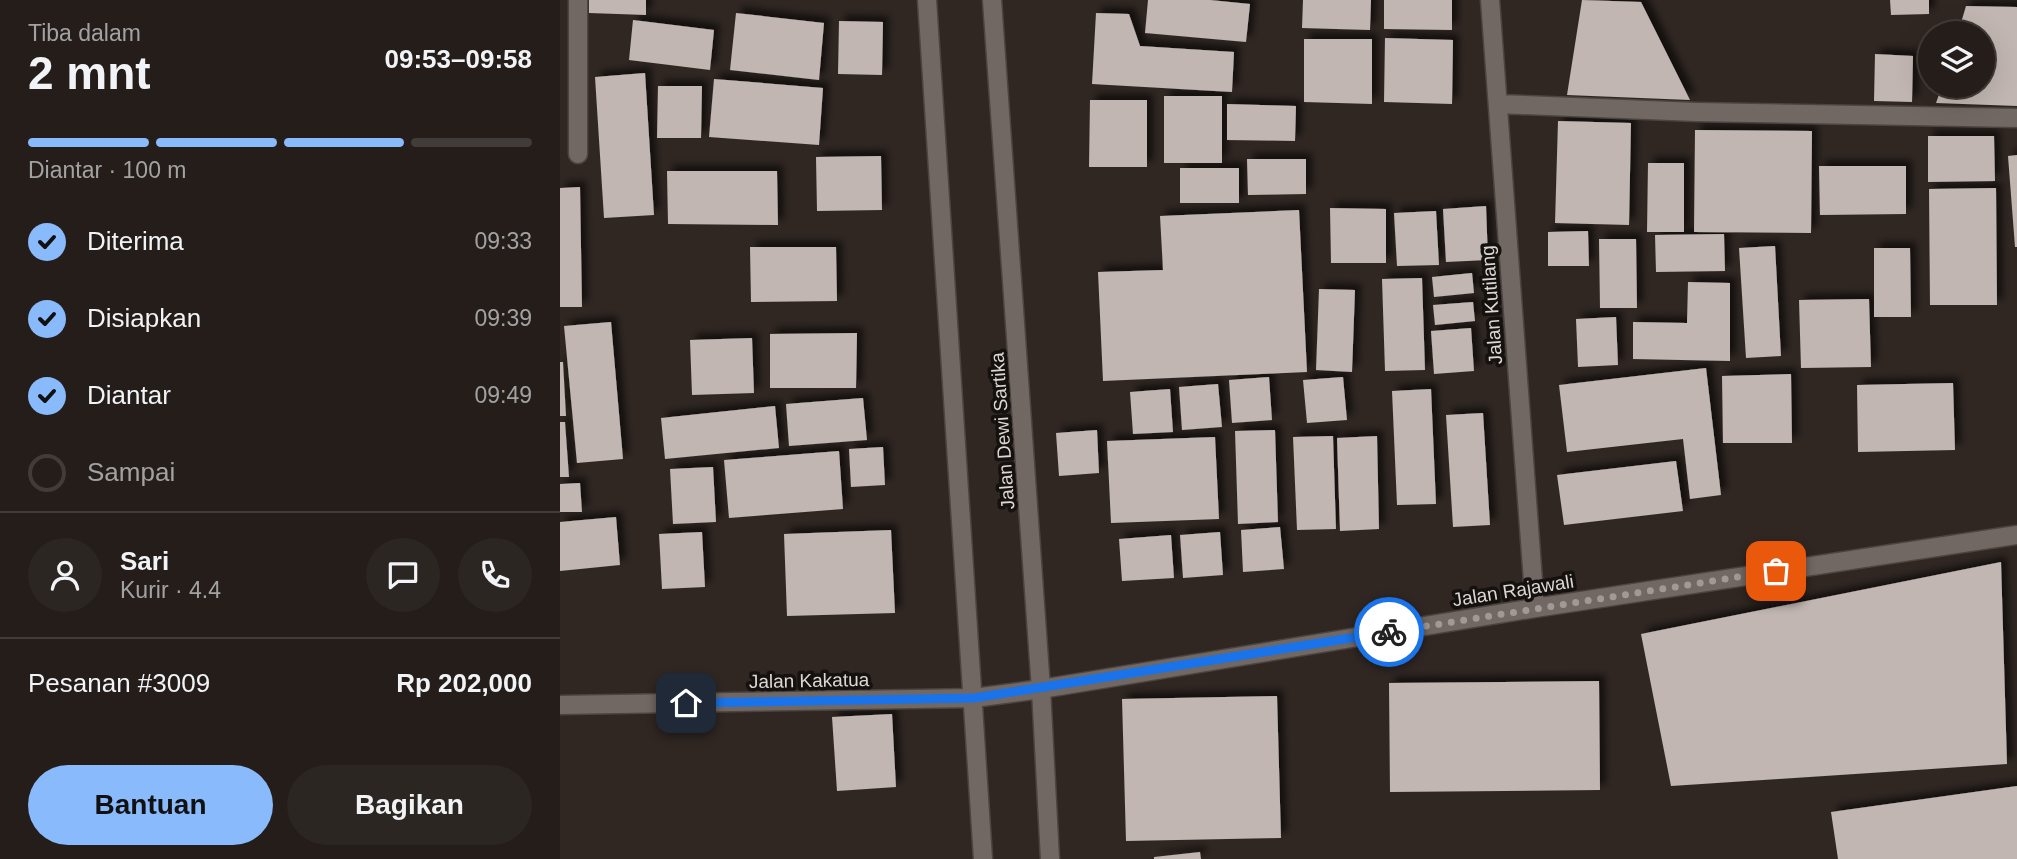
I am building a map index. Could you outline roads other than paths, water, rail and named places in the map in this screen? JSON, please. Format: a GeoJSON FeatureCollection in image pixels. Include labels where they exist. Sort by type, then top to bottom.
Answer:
{"type":"FeatureCollection","features":[{"type":"Feature","properties":{"kind":"street"},"geometry":{"type":"LineString","coordinates":[[578,0],[578,154]]}},
{"type":"Feature","properties":{"kind":"street"},"geometry":{"type":"LineString","coordinates":[[927,0],[983,859]]}},
{"type":"Feature","properties":{"kind":"street","name":"Jalan Dewi Sartika"},"geometry":{"type":"LineString","coordinates":[[992,0],[1041,689],[1050,859]]}},
{"type":"Feature","properties":{"kind":"street","name":"Jalan Kutilang"},"geometry":{"type":"LineString","coordinates":[[1490,0],[1535,608]]}},
{"type":"Feature","properties":{"kind":"street"},"geometry":{"type":"LineString","coordinates":[[1497,104],[1696,113],[2017,118]]}},
{"type":"Feature","properties":{"kind":"street","name":"Jalan Rajawali"},"geometry":{"type":"LineString","coordinates":[[974,698],[1535,608],[2017,535]]}},
{"type":"Feature","properties":{"kind":"street","name":"Jalan Kakatua"},"geometry":{"type":"LineString","coordinates":[[560,705],[974,698]]}}]}
